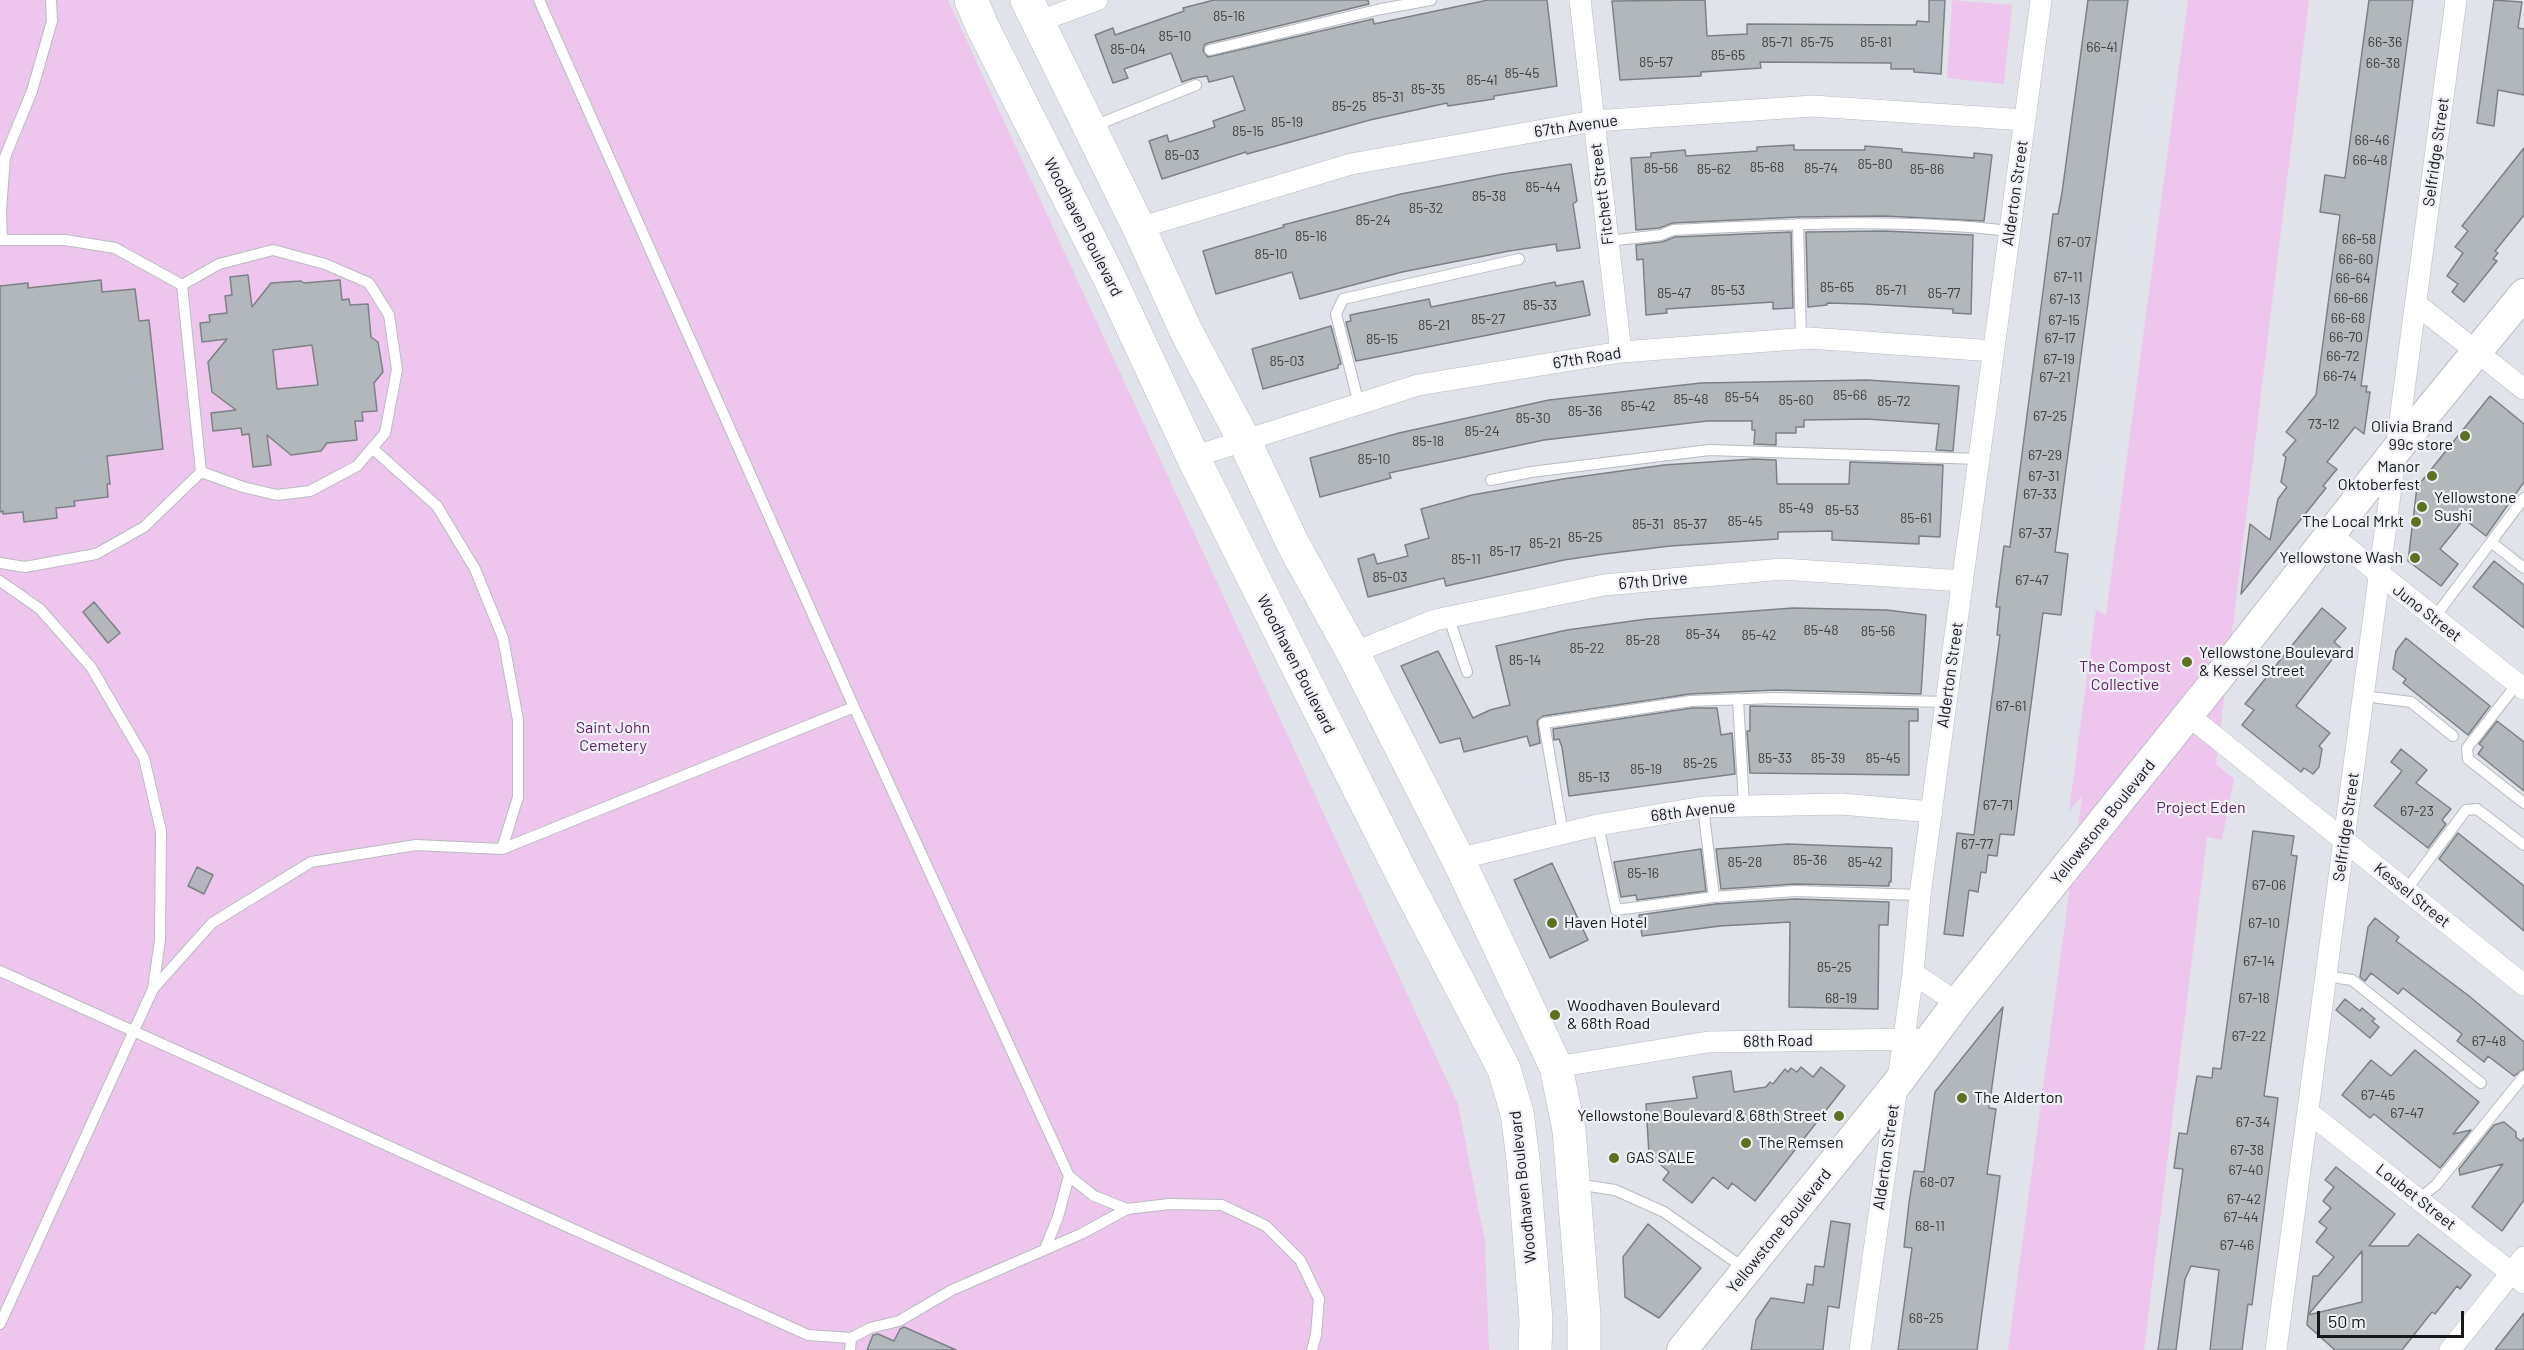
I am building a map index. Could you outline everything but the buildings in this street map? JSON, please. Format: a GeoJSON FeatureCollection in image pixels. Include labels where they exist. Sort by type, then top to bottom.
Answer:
{"type":"FeatureCollection","features":[{"type":"Feature","properties":{"kind":"main road","name":"Woodhaven Boulevard"},"geometry":{"type":"LineString","coordinates":[[970,0],[982,28],[1109,277],[1193,457],[1401,872],[1504,1069],[1517,1113],[1523,1159],[1536,1320],[1535,1350]]}},
{"type":"Feature","properties":{"kind":"main road"},"geometry":{"type":"LineString","coordinates":[[1032,11],[1187,333],[1244,440],[1293,544],[1353,653],[1458,859],[1556,1067],[1569,1130],[1584,1316],[1584,1350]]}},
{"type":"Feature","properties":{"kind":"street"},"geometry":{"type":"LineString","coordinates":[[1032,11],[1097,0]]}},
{"type":"Feature","properties":{"kind":"street","name":"Fitchett Street"},"geometry":{"type":"LineString","coordinates":[[1580,0],[1621,352]]}},
{"type":"Feature","properties":{"kind":"street","name":"Alderton Street"},"geometry":{"type":"LineString","coordinates":[[1916,1039],[1913,973],[1920,895],[2041,0]]}},
{"type":"Feature","properties":{"kind":"street","name":"Selfridge Street"},"geometry":{"type":"LineString","coordinates":[[2276,1350],[2456,0]]}},
{"type":"Feature","properties":{"kind":"street","name":"67th Avenue"},"geometry":{"type":"LineString","coordinates":[[1138,228],[1351,164],[1594,121],[1813,106],[2025,120]]}},
{"type":"Feature","properties":{"kind":"street","name":"Yellowstone Boulevard"},"geometry":{"type":"LineString","coordinates":[[1682,1350],[1896,1085],[1916,1039],[1957,1003],[2188,716],[2397,448],[2524,294]]}},
{"type":"Feature","properties":{"kind":"street"},"geometry":{"type":"LineString","coordinates":[[2416,304],[2524,389]]}},
{"type":"Feature","properties":{"kind":"street","name":"67th Road"},"geometry":{"type":"LineString","coordinates":[[1193,457],[1418,385],[1621,352],[1801,339],[1993,351]]}},
{"type":"Feature","properties":{"kind":"street","name":"Juno Street"},"geometry":{"type":"LineString","coordinates":[[2331,535],[2520,687]]}},
{"type":"Feature","properties":{"kind":"street","name":"67th Drive"},"geometry":{"type":"LineString","coordinates":[[1353,653],[1435,620],[1604,585],[1782,569],[1963,581]]}},
{"type":"Feature","properties":{"kind":"street","name":"Kessel Street"},"geometry":{"type":"LineString","coordinates":[[2188,716],[2524,984]]}},
{"type":"Feature","properties":{"kind":"street","name":"68th Avenue"},"geometry":{"type":"LineString","coordinates":[[1458,859],[1598,825],[1703,807],[1841,804],[1932,812]]}},
{"type":"Feature","properties":{"kind":"street"},"geometry":{"type":"LineString","coordinates":[[1913,973],[1957,1003]]}},
{"type":"Feature","properties":{"kind":"street","name":"68th Road"},"geometry":{"type":"LineString","coordinates":[[1556,1067],[1708,1042],[1916,1039]]}},
{"type":"Feature","properties":{"kind":"street","name":"Alderton Street"},"geometry":{"type":"LineString","coordinates":[[1860,1350],[1896,1085]]}},
{"type":"Feature","properties":{"kind":"street","name":"Loubet Street"},"geometry":{"type":"LineString","coordinates":[[2308,1112],[2419,1199],[2520,1271]]}},
{"type":"Feature","properties":{"kind":"street"},"geometry":{"type":"LineString","coordinates":[[2450,1350],[2520,1271]]}},
{"type":"Feature","properties":{"kind":"lane"},"geometry":{"type":"LineString","coordinates":[[51,0],[51,21],[32,91],[5,157],[1,240],[65,240],[115,248],[182,285]]}},
{"type":"Feature","properties":{"kind":"lane"},"geometry":{"type":"LineString","coordinates":[[539,0],[855,707],[1069,1176],[1094,1196],[1126,1209]]}},
{"type":"Feature","properties":{"kind":"lane"},"geometry":{"type":"LineString","coordinates":[[1210,50],[1380,4],[1431,0]]}},
{"type":"Feature","properties":{"kind":"lane"},"geometry":{"type":"LineString","coordinates":[[1088,128],[1196,85]]}},
{"type":"Feature","properties":{"kind":"lane"},"geometry":{"type":"LineString","coordinates":[[1798,224],[1801,339]]}},
{"type":"Feature","properties":{"kind":"lane"},"geometry":{"type":"LineString","coordinates":[[1608,241],[1661,235],[1673,230],[1798,224],[1971,226],[2010,231]]}},
{"type":"Feature","properties":{"kind":"lane"},"geometry":{"type":"LineString","coordinates":[[182,285],[219,264],[273,250],[325,264],[369,283],[389,315],[397,370],[385,433],[357,466],[310,491],[277,495],[243,487],[201,472]]}},
{"type":"Feature","properties":{"kind":"lane"},"geometry":{"type":"LineString","coordinates":[[1359,404],[1336,314],[1343,299],[1519,259]]}},
{"type":"Feature","properties":{"kind":"lane"},"geometry":{"type":"LineString","coordinates":[[182,285],[201,472]]}},
{"type":"Feature","properties":{"kind":"lane"},"geometry":{"type":"LineString","coordinates":[[372,448],[437,506],[475,569],[503,638],[518,720],[518,797],[502,849]]}},
{"type":"Feature","properties":{"kind":"lane"},"geometry":{"type":"LineString","coordinates":[[1491,480],[1531,472],[1709,450],[1979,459]]}},
{"type":"Feature","properties":{"kind":"lane"},"geometry":{"type":"LineString","coordinates":[[0,563],[25,567],[96,554],[144,527],[201,472]]}},
{"type":"Feature","properties":{"kind":"lane"},"geometry":{"type":"LineString","coordinates":[[2434,618],[2522,504]]}},
{"type":"Feature","properties":{"kind":"lane"},"geometry":{"type":"LineString","coordinates":[[2491,542],[2524,568]]}},
{"type":"Feature","properties":{"kind":"lane"},"geometry":{"type":"LineString","coordinates":[[0,581],[40,609],[91,667],[144,758],[161,831],[160,940],[153,988],[0,1324]]}},
{"type":"Feature","properties":{"kind":"lane"},"geometry":{"type":"LineString","coordinates":[[1449,618],[1467,672]]}},
{"type":"Feature","properties":{"kind":"lane"},"geometry":{"type":"LineString","coordinates":[[2520,687],[2467,748],[2468,759],[2524,804]]}},
{"type":"Feature","properties":{"kind":"lane"},"geometry":{"type":"LineString","coordinates":[[2363,696],[2411,702],[2454,736]]}},
{"type":"Feature","properties":{"kind":"lane"},"geometry":{"type":"LineString","coordinates":[[1738,699],[1744,805]]}},
{"type":"Feature","properties":{"kind":"lane"},"geometry":{"type":"LineString","coordinates":[[1563,833],[1544,723],[1691,701],[1738,699],[1947,702]]}},
{"type":"Feature","properties":{"kind":"lane"},"geometry":{"type":"LineString","coordinates":[[153,988],[212,923],[311,862],[416,845],[502,849],[855,707]]}},
{"type":"Feature","properties":{"kind":"lane"},"geometry":{"type":"LineString","coordinates":[[1703,807],[1714,897]]}},
{"type":"Feature","properties":{"kind":"lane"},"geometry":{"type":"LineString","coordinates":[[2406,890],[2466,810],[2477,809],[2524,845]]}},
{"type":"Feature","properties":{"kind":"lane"},"geometry":{"type":"LineString","coordinates":[[1598,825],[1616,910],[1714,897],[1796,891],[1920,895]]}},
{"type":"Feature","properties":{"kind":"lane"},"geometry":{"type":"LineString","coordinates":[[0,971],[808,1335],[851,1344],[870,1328],[898,1321],[952,1290],[1081,1234],[1126,1209],[1169,1204],[1222,1206],[1266,1226],[1300,1260],[1319,1299],[1316,1335],[1312,1350]]}},
{"type":"Feature","properties":{"kind":"lane"},"geometry":{"type":"LineString","coordinates":[[2326,976],[2352,980],[2481,1083]]}},
{"type":"Feature","properties":{"kind":"lane"},"geometry":{"type":"LineString","coordinates":[[2419,1199],[2436,1185],[2524,1076]]}},
{"type":"Feature","properties":{"kind":"lane"},"geometry":{"type":"LineString","coordinates":[[1045,1249],[1058,1216],[1069,1176]]}},
{"type":"Feature","properties":{"kind":"lane"},"geometry":{"type":"LineString","coordinates":[[1573,1183],[1615,1190],[1664,1212],[1747,1270]]}},
{"type":"Feature","properties":{"kind":"green space","name":"Saint John Cemetery"},"geometry":{"type":"Polygon","coordinates":[[[0,0],[948,0],[1458,1104],[1485,1242],[1489,1350],[0,1350],[0,0]]]}},
{"type":"Feature","properties":{"kind":"green space"},"geometry":{"type":"Polygon","coordinates":[[[1952,0],[2012,5],[2004,84],[1947,78],[1952,0]]]}},
{"type":"Feature","properties":{"kind":"green space"},"geometry":{"type":"Polygon","coordinates":[[[2188,0],[2309,0],[2216,764],[2234,779],[2222,840],[2207,837],[2144,1350],[2008,1350],[2082,796],[2069,811],[2096,609],[2106,615],[2188,0]]]}},
{"type":"Feature","properties":{"kind":"place","name":"Olivia Brand 99c store"},"geometry":{"type":"Point","coordinates":[2465,436]}},
{"type":"Feature","properties":{"kind":"place","name":"Manor Oktoberfest"},"geometry":{"type":"Point","coordinates":[2432,476]}},
{"type":"Feature","properties":{"kind":"place","name":"Yellowstone Sushi"},"geometry":{"type":"Point","coordinates":[2422,507]}},
{"type":"Feature","properties":{"kind":"place","name":"The Local Mrkt"},"geometry":{"type":"Point","coordinates":[2416,522]}},
{"type":"Feature","properties":{"kind":"place","name":"Yellowstone Wash"},"geometry":{"type":"Point","coordinates":[2415,558]}},
{"type":"Feature","properties":{"kind":"place","name":"Yellowstone Boulevard & Kessel Street"},"geometry":{"type":"Point","coordinates":[2187,662]}},
{"type":"Feature","properties":{"kind":"place","name":"Haven Hotel"},"geometry":{"type":"Point","coordinates":[1552,923]}},
{"type":"Feature","properties":{"kind":"place","name":"Woodhaven Boulevard & 68th Road"},"geometry":{"type":"Point","coordinates":[1555,1015]}},
{"type":"Feature","properties":{"kind":"place","name":"The Alderton"},"geometry":{"type":"Point","coordinates":[1962,1098]}},
{"type":"Feature","properties":{"kind":"place","name":"Yellowstone Boulevard & 68th Street"},"geometry":{"type":"Point","coordinates":[1839,1116]}},
{"type":"Feature","properties":{"kind":"place","name":"The Remsen"},"geometry":{"type":"Point","coordinates":[1746,1143]}},
{"type":"Feature","properties":{"kind":"place","name":"GAS SALE"},"geometry":{"type":"Point","coordinates":[1614,1158]}},
{"type":"Feature","properties":{"kind":"park label","name":"The Compost Collective"},"geometry":{"type":"Point","coordinates":[2125,676]}},
{"type":"Feature","properties":{"kind":"park label","name":"Project Eden"},"geometry":{"type":"Point","coordinates":[2201,808]}}]}
